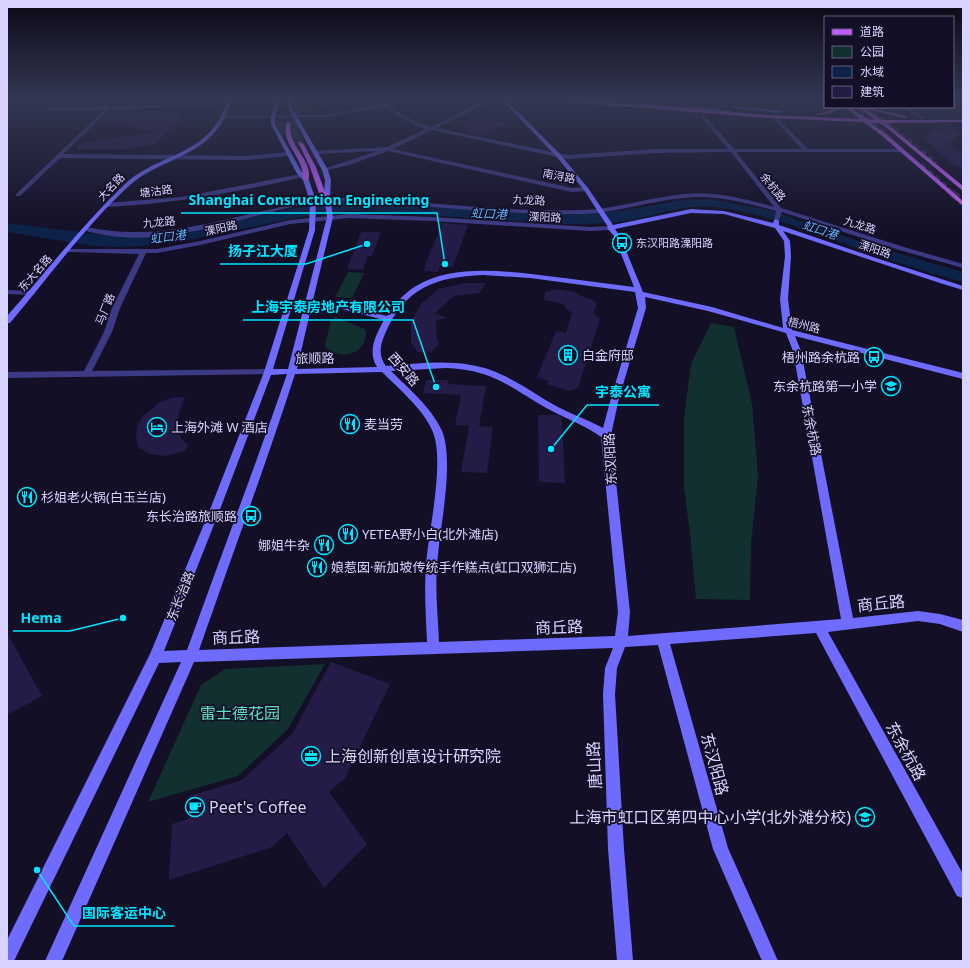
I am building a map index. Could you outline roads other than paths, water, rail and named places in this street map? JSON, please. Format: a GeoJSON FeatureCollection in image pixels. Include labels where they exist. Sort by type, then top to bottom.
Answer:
{"type":"FeatureCollection","features":[{"type":"Feature","properties":{"kind":"main road"},"geometry":{"type":"LineString","coordinates":[[291,142],[304,163],[308,175],[304,178]]}},
{"type":"Feature","properties":{"kind":"main road"},"geometry":{"type":"LineString","coordinates":[[891,142],[963,204]]}},
{"type":"Feature","properties":{"kind":"main road"},"geometry":{"type":"LineString","coordinates":[[906,142],[963,189]]}},
{"type":"Feature","properties":{"kind":"main road"},"geometry":{"type":"LineString","coordinates":[[300,143],[329,206]]}},
{"type":"Feature","properties":{"kind":"street"},"geometry":{"type":"LineString","coordinates":[[18,195],[74,142]]}},
{"type":"Feature","properties":{"kind":"street","name":"大名路"},"geometry":{"type":"LineString","coordinates":[[83,233],[107,205],[134,178],[200,142]]}},
{"type":"Feature","properties":{"kind":"street","name":"东长治路"},"geometry":{"type":"LineString","coordinates":[[7,958],[155,656],[214,512],[268,372],[312,230],[313,218],[313,203],[304,178],[282,142]]}},
{"type":"Feature","properties":{"kind":"street"},"geometry":{"type":"LineString","coordinates":[[53,961],[191,656],[239,519],[263,458],[292,371],[310,302],[329,206],[328,180],[325,170],[311,142]]}},
{"type":"Feature","properties":{"kind":"street"},"geometry":{"type":"LineString","coordinates":[[325,170],[388,150],[405,142]]}},
{"type":"Feature","properties":{"kind":"street"},"geometry":{"type":"LineString","coordinates":[[496,142],[558,155],[579,157],[643,151],[901,150]]}},
{"type":"Feature","properties":{"kind":"street","name":"东汉阳路"},"geometry":{"type":"LineString","coordinates":[[545,142],[586,189],[617,236],[639,292],[642,308],[615,398],[606,435],[624,612],[621,642]]}},
{"type":"Feature","properties":{"kind":"street","name":"余杭路"},"geometry":{"type":"LineString","coordinates":[[726,142],[778,217]]}},
{"type":"Feature","properties":{"kind":"street"},"geometry":{"type":"LineString","coordinates":[[799,142],[806,150]]}},
{"type":"Feature","properties":{"kind":"street","name":"南浔路"},"geometry":{"type":"LineString","coordinates":[[316,152],[388,150],[572,190],[586,189]]}},
{"type":"Feature","properties":{"kind":"street"},"geometry":{"type":"LineString","coordinates":[[60,156],[246,158],[288,154]]}},
{"type":"Feature","properties":{"kind":"street","name":"塘沽路"},"geometry":{"type":"LineString","coordinates":[[107,205],[137,204],[170,200],[304,178]]}},
{"type":"Feature","properties":{"kind":"street","name":"九龙路"},"geometry":{"type":"LineString","coordinates":[[83,233],[96,232],[127,235],[171,232],[313,203],[329,206],[554,211],[605,218],[674,196],[698,195],[730,199],[778,217],[963,266]]}},
{"type":"Feature","properties":{"kind":"street","name":"溧阳路"},"geometry":{"type":"LineString","coordinates":[[71,247],[143,252],[187,245],[313,218],[329,206],[360,216],[402,217],[590,229],[605,218],[697,211],[778,217],[872,259],[963,288]]}},
{"type":"Feature","properties":{"kind":"street","name":"东余杭路"},"geometry":{"type":"LineString","coordinates":[[778,217],[787,240],[788,256],[784,299],[786,321],[796,345],[802,374],[848,623]]}},
{"type":"Feature","properties":{"kind":"street","name":"东大名路"},"geometry":{"type":"LineString","coordinates":[[7,321],[83,233]]}},
{"type":"Feature","properties":{"kind":"street","name":"马厂路"},"geometry":{"type":"LineString","coordinates":[[87,373],[108,332],[116,308],[143,252]]}},
{"type":"Feature","properties":{"kind":"street","name":"西安路"},"geometry":{"type":"LineString","coordinates":[[433,648],[431,594],[432,557],[441,486],[442,456],[439,434],[430,418],[383,369],[376,358],[376,349],[388,319],[403,299],[419,287],[446,277],[470,272],[500,272],[639,292]]}},
{"type":"Feature","properties":{"kind":"street"},"geometry":{"type":"LineString","coordinates":[[7,292],[32,293]]}},
{"type":"Feature","properties":{"kind":"street","name":"梧州路"},"geometry":{"type":"LineString","coordinates":[[639,292],[963,376]]}},
{"type":"Feature","properties":{"kind":"street"},"geometry":{"type":"LineString","coordinates":[[310,302],[335,305],[388,319]]}},
{"type":"Feature","properties":{"kind":"street","name":"旅顺路"},"geometry":{"type":"LineString","coordinates":[[7,375],[268,372],[436,366],[466,367],[483,370],[504,378],[554,409],[598,429],[606,435]]}},
{"type":"Feature","properties":{"kind":"street","name":"商丘路"},"geometry":{"type":"LineString","coordinates":[[155,656],[621,642],[819,627],[918,616],[940,619],[963,626]]}},
{"type":"Feature","properties":{"kind":"street","name":"东余杭路"},"geometry":{"type":"LineString","coordinates":[[819,627],[963,890]]}},
{"type":"Feature","properties":{"kind":"street","name":"东汉阳路"},"geometry":{"type":"LineString","coordinates":[[662,639],[721,849],[770,961]]}},
{"type":"Feature","properties":{"kind":"street","name":"唐山路"},"geometry":{"type":"LineString","coordinates":[[621,642],[611,668],[609,694],[616,849],[625,961]]}},
{"type":"Feature","properties":{"kind":"water","name":"虹口港"},"geometry":{"type":"Polygon","coordinates":[[[710,199],[769,210],[870,245],[963,272],[963,282],[899,263],[808,230],[761,216],[713,207],[691,207],[626,221],[576,224],[347,211],[290,219],[188,240],[141,246],[118,247],[94,246],[7,232],[7,223],[129,237],[186,232],[295,208],[342,202],[572,214],[620,211],[683,200],[710,199]]]}},
{"type":"Feature","properties":{"kind":"tunnel"},"geometry":{"type":"LineString","coordinates":[[910,142],[936,164]]}},
{"type":"Feature","properties":{"kind":"tunnel"},"geometry":{"type":"LineString","coordinates":[[921,165],[953,194]]}},
{"type":"Feature","properties":{"kind":"tunnel"},"geometry":{"type":"LineString","coordinates":[[952,193],[963,202]]}},
{"type":"Feature","properties":{"kind":"place","name":"东汉阳路溧阳路"},"geometry":{"type":"Point","coordinates":[622,243]}},
{"type":"Feature","properties":{"kind":"place","name":"扬子江大厦"},"geometry":{"type":"Point","coordinates":[367,244]}},
{"type":"Feature","properties":{"kind":"place","name":"Shanghai Consruction Engineering"},"geometry":{"type":"Point","coordinates":[445,264]}},
{"type":"Feature","properties":{"kind":"place","name":"白金府邸"},"geometry":{"type":"Point","coordinates":[568,355]}},
{"type":"Feature","properties":{"kind":"place","name":"梧州路余杭路"},"geometry":{"type":"Point","coordinates":[874,357]}},
{"type":"Feature","properties":{"kind":"place","name":"东余杭路第一小学"},"geometry":{"type":"Point","coordinates":[891,386]}},
{"type":"Feature","properties":{"kind":"place","name":"上海宇泰房地产有限公司"},"geometry":{"type":"Point","coordinates":[436,387]}},
{"type":"Feature","properties":{"kind":"place","name":"麦当劳"},"geometry":{"type":"Point","coordinates":[350,424]}},
{"type":"Feature","properties":{"kind":"place","name":"上海外滩 W 酒店"},"geometry":{"type":"Point","coordinates":[157,427]}},
{"type":"Feature","properties":{"kind":"place","name":"宇泰公寓"},"geometry":{"type":"Point","coordinates":[551,449]}},
{"type":"Feature","properties":{"kind":"place","name":"杉姐老火锅(白玉兰店)"},"geometry":{"type":"Point","coordinates":[27,497]}},
{"type":"Feature","properties":{"kind":"place","name":"东长治路旅顺路"},"geometry":{"type":"Point","coordinates":[251,516]}},
{"type":"Feature","properties":{"kind":"place","name":"YETEA野小白(北外滩店)"},"geometry":{"type":"Point","coordinates":[348,534]}},
{"type":"Feature","properties":{"kind":"place","name":"娜姐牛杂"},"geometry":{"type":"Point","coordinates":[324,545]}},
{"type":"Feature","properties":{"kind":"place","name":"娘惹囡·新加坡传统手作糕点(虹口双狮汇店)"},"geometry":{"type":"Point","coordinates":[317,567]}},
{"type":"Feature","properties":{"kind":"place","name":"Hema"},"geometry":{"type":"Point","coordinates":[123,618]}},
{"type":"Feature","properties":{"kind":"place","name":"上海创新创意设计研究院"},"geometry":{"type":"Point","coordinates":[311,756]}},
{"type":"Feature","properties":{"kind":"place","name":"Peet's Coffee"},"geometry":{"type":"Point","coordinates":[195,807]}},
{"type":"Feature","properties":{"kind":"place","name":"上海市虹口区第四中心小学(北外滩分校)"},"geometry":{"type":"Point","coordinates":[865,817]}},
{"type":"Feature","properties":{"kind":"place","name":"国际客运中心"},"geometry":{"type":"Point","coordinates":[37,870]}},
{"type":"Feature","properties":{"kind":"park label","name":"雷士德花园"},"geometry":{"type":"Point","coordinates":[240,713]}}]}
